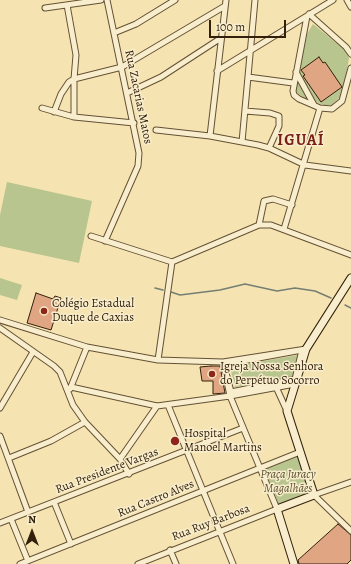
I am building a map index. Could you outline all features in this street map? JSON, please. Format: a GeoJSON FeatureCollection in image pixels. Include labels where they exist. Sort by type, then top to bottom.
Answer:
{"type":"FeatureCollection","features":[{"type":"Feature","properties":{"kind":"street"},"geometry":{"type":"LineString","coordinates":[[46,8],[101,0]]}},
{"type":"Feature","properties":{"kind":"street","name":"Rua Zacarias Matos"},"geometry":{"type":"LineString","coordinates":[[105,241],[138,166],[140,153],[107,0]]}},
{"type":"Feature","properties":{"kind":"street"},"geometry":{"type":"LineString","coordinates":[[114,34],[136,24],[175,0]]}},
{"type":"Feature","properties":{"kind":"street"},"geometry":{"type":"LineString","coordinates":[[210,136],[226,0]]}},
{"type":"Feature","properties":{"kind":"street"},"geometry":{"type":"LineString","coordinates":[[242,142],[255,0]]}},
{"type":"Feature","properties":{"kind":"street"},"geometry":{"type":"LineString","coordinates":[[217,71],[333,0]]}},
{"type":"Feature","properties":{"kind":"street"},"geometry":{"type":"LineString","coordinates":[[347,0],[351,7]]}},
{"type":"Feature","properties":{"kind":"street"},"geometry":{"type":"LineString","coordinates":[[67,5],[76,55],[74,79],[74,116]]}},
{"type":"Feature","properties":{"kind":"street"},"geometry":{"type":"LineString","coordinates":[[54,112],[65,86],[74,79],[122,67],[225,6]]}},
{"type":"Feature","properties":{"kind":"street"},"geometry":{"type":"LineString","coordinates":[[308,15],[346,47],[351,54]]}},
{"type":"Feature","properties":{"kind":"street"},"geometry":{"type":"LineString","coordinates":[[308,15],[293,83],[294,95],[320,108],[332,109],[342,101],[351,68]]}},
{"type":"Feature","properties":{"kind":"street"},"geometry":{"type":"LineString","coordinates":[[127,93],[161,77],[221,38]]}},
{"type":"Feature","properties":{"kind":"street"},"geometry":{"type":"LineString","coordinates":[[296,72],[314,105]]}},
{"type":"Feature","properties":{"kind":"street"},"geometry":{"type":"LineString","coordinates":[[248,77],[293,83]]}},
{"type":"Feature","properties":{"kind":"street"},"geometry":{"type":"LineString","coordinates":[[42,108],[74,116],[134,123]]}},
{"type":"Feature","properties":{"kind":"street"},"geometry":{"type":"LineString","coordinates":[[284,229],[320,108]]}},
{"type":"Feature","properties":{"kind":"street"},"geometry":{"type":"LineString","coordinates":[[245,111],[270,113],[278,116],[279,126],[269,148]]}},
{"type":"Feature","properties":{"kind":"street"},"geometry":{"type":"LineString","coordinates":[[156,130],[210,136],[242,142],[269,148],[304,165],[351,171]]}},
{"type":"Feature","properties":{"kind":"street"},"geometry":{"type":"LineString","coordinates":[[259,225],[264,201],[273,199],[292,204]]}},
{"type":"Feature","properties":{"kind":"street"},"geometry":{"type":"LineString","coordinates":[[91,236],[172,262],[259,225],[271,225],[351,255]]}},
{"type":"Feature","properties":{"kind":"street"},"geometry":{"type":"LineString","coordinates":[[158,360],[172,262]]}},
{"type":"Feature","properties":{"kind":"street"},"geometry":{"type":"LineString","coordinates":[[287,411],[306,348],[348,288],[351,278]]}},
{"type":"Feature","properties":{"kind":"street"},"geometry":{"type":"LineString","coordinates":[[0,320],[87,347],[158,360],[224,363],[226,364],[302,350],[294,379],[231,392],[224,363]]}},
{"type":"Feature","properties":{"kind":"street"},"geometry":{"type":"LineString","coordinates":[[0,328],[54,366],[60,372],[70,399],[85,422],[120,459],[129,474]]}},
{"type":"Feature","properties":{"kind":"street"},"geometry":{"type":"LineString","coordinates":[[68,393],[87,347]]}},
{"type":"Feature","properties":{"kind":"street"},"geometry":{"type":"LineString","coordinates":[[224,363],[306,348]]}},
{"type":"Feature","properties":{"kind":"street"},"geometry":{"type":"LineString","coordinates":[[0,408],[33,352]]}},
{"type":"Feature","properties":{"kind":"street"},"geometry":{"type":"LineString","coordinates":[[224,363],[230,396],[277,509],[294,564]]}},
{"type":"Feature","properties":{"kind":"street"},"geometry":{"type":"LineString","coordinates":[[71,387],[157,406],[230,396],[295,384]]}},
{"type":"Feature","properties":{"kind":"street"},"geometry":{"type":"LineString","coordinates":[[276,387],[287,411],[314,495],[351,531]]}},
{"type":"Feature","properties":{"kind":"street"},"geometry":{"type":"LineString","coordinates":[[168,405],[233,564]]}},
{"type":"Feature","properties":{"kind":"street"},"geometry":{"type":"LineString","coordinates":[[120,459],[157,406]]}},
{"type":"Feature","properties":{"kind":"street"},"geometry":{"type":"LineString","coordinates":[[9,458],[51,441],[85,422]]}},
{"type":"Feature","properties":{"kind":"street","name":"Rua Presidente Vargas"},"geometry":{"type":"LineString","coordinates":[[0,523],[129,474],[243,428]]}},
{"type":"Feature","properties":{"kind":"street"},"geometry":{"type":"LineString","coordinates":[[0,436],[28,512]]}},
{"type":"Feature","properties":{"kind":"street","name":"Rua Castro Alves"},"geometry":{"type":"LineString","coordinates":[[20,564],[300,452]]}},
{"type":"Feature","properties":{"kind":"street"},"geometry":{"type":"LineString","coordinates":[[314,495],[351,482]]}},
{"type":"Feature","properties":{"kind":"street","name":"Rua Ruy Barbosa"},"geometry":{"type":"LineString","coordinates":[[138,564],[170,550],[314,495]]}},
{"type":"Feature","properties":{"kind":"street"},"geometry":{"type":"LineString","coordinates":[[54,502],[71,544]]}},
{"type":"Feature","properties":{"kind":"street"},"geometry":{"type":"LineString","coordinates":[[11,519],[28,561]]}},
{"type":"Feature","properties":{"kind":"street"},"geometry":{"type":"LineString","coordinates":[[170,550],[176,564]]}},
{"type":"Feature","properties":{"kind":"green space"},"geometry":{"type":"Polygon","coordinates":[[[313,24],[345,50],[349,58],[343,94],[332,105],[324,105],[304,98],[296,92],[295,89],[307,34],[313,24]]]}},
{"type":"Feature","properties":{"kind":"green space"},"geometry":{"type":"Polygon","coordinates":[[[7,182],[92,201],[79,263],[0,246],[0,215],[7,182]]]}},
{"type":"Feature","properties":{"kind":"green space"},"geometry":{"type":"Polygon","coordinates":[[[0,278],[22,285],[17,300],[0,295],[0,278]]]}},
{"type":"Feature","properties":{"kind":"green space"},"geometry":{"type":"Polygon","coordinates":[[[298,355],[293,376],[235,387],[230,367],[298,355]]]}},
{"type":"Feature","properties":{"kind":"green space","name":"Praça Juracy Magalhães"},"geometry":{"type":"Polygon","coordinates":[[[298,456],[311,493],[279,505],[264,470],[298,456]]]}},
{"type":"Feature","properties":{"kind":"building"},"geometry":{"type":"Polygon","coordinates":[[[319,57],[323,63],[325,62],[342,87],[321,102],[303,76],[305,75],[301,70],[319,57]]]}},
{"type":"Feature","properties":{"kind":"building","name":"Colégio Estadual Duque de Caxias"},"geometry":{"type":"Polygon","coordinates":[[[36,293],[53,299],[55,296],[61,298],[51,330],[27,323],[36,293]]]}},
{"type":"Feature","properties":{"kind":"building","name":"Igreja Nossa Senhora do Perpétuo Socorro"},"geometry":{"type":"Polygon","coordinates":[[[220,366],[225,393],[213,394],[213,381],[202,381],[200,367],[220,366]]]}},
{"type":"Feature","properties":{"kind":"building"},"geometry":{"type":"Polygon","coordinates":[[[338,524],[351,535],[351,560],[347,564],[299,564],[298,560],[338,524]]]}},
{"type":"Feature","properties":{"kind":"waterway"},"geometry":{"type":"LineString","coordinates":[[171,292],[180,295],[220,290],[245,284],[277,291],[295,288],[315,291],[331,298]]}},
{"type":"Feature","properties":{"kind":"waterway"},"geometry":{"type":"LineString","coordinates":[[155,288],[163,290]]}},
{"type":"Feature","properties":{"kind":"waterway"},"geometry":{"type":"LineString","coordinates":[[345,305],[351,308]]}},
{"type":"Feature","properties":{"kind":"place","name":"Colégio Estadual Duque de Caxias"},"geometry":{"type":"Point","coordinates":[44,311]}},
{"type":"Feature","properties":{"kind":"place","name":"Igreja Nossa Senhora do Perpétuo Socorro"},"geometry":{"type":"Point","coordinates":[212,374]}},
{"type":"Feature","properties":{"kind":"place","name":"Hospital Manoel Martins"},"geometry":{"type":"Point","coordinates":[175,441]}},
{"type":"Feature","properties":{"kind":"district","name":"IGUAÍ"},"geometry":{"type":"Point","coordinates":[301,141]}}]}
